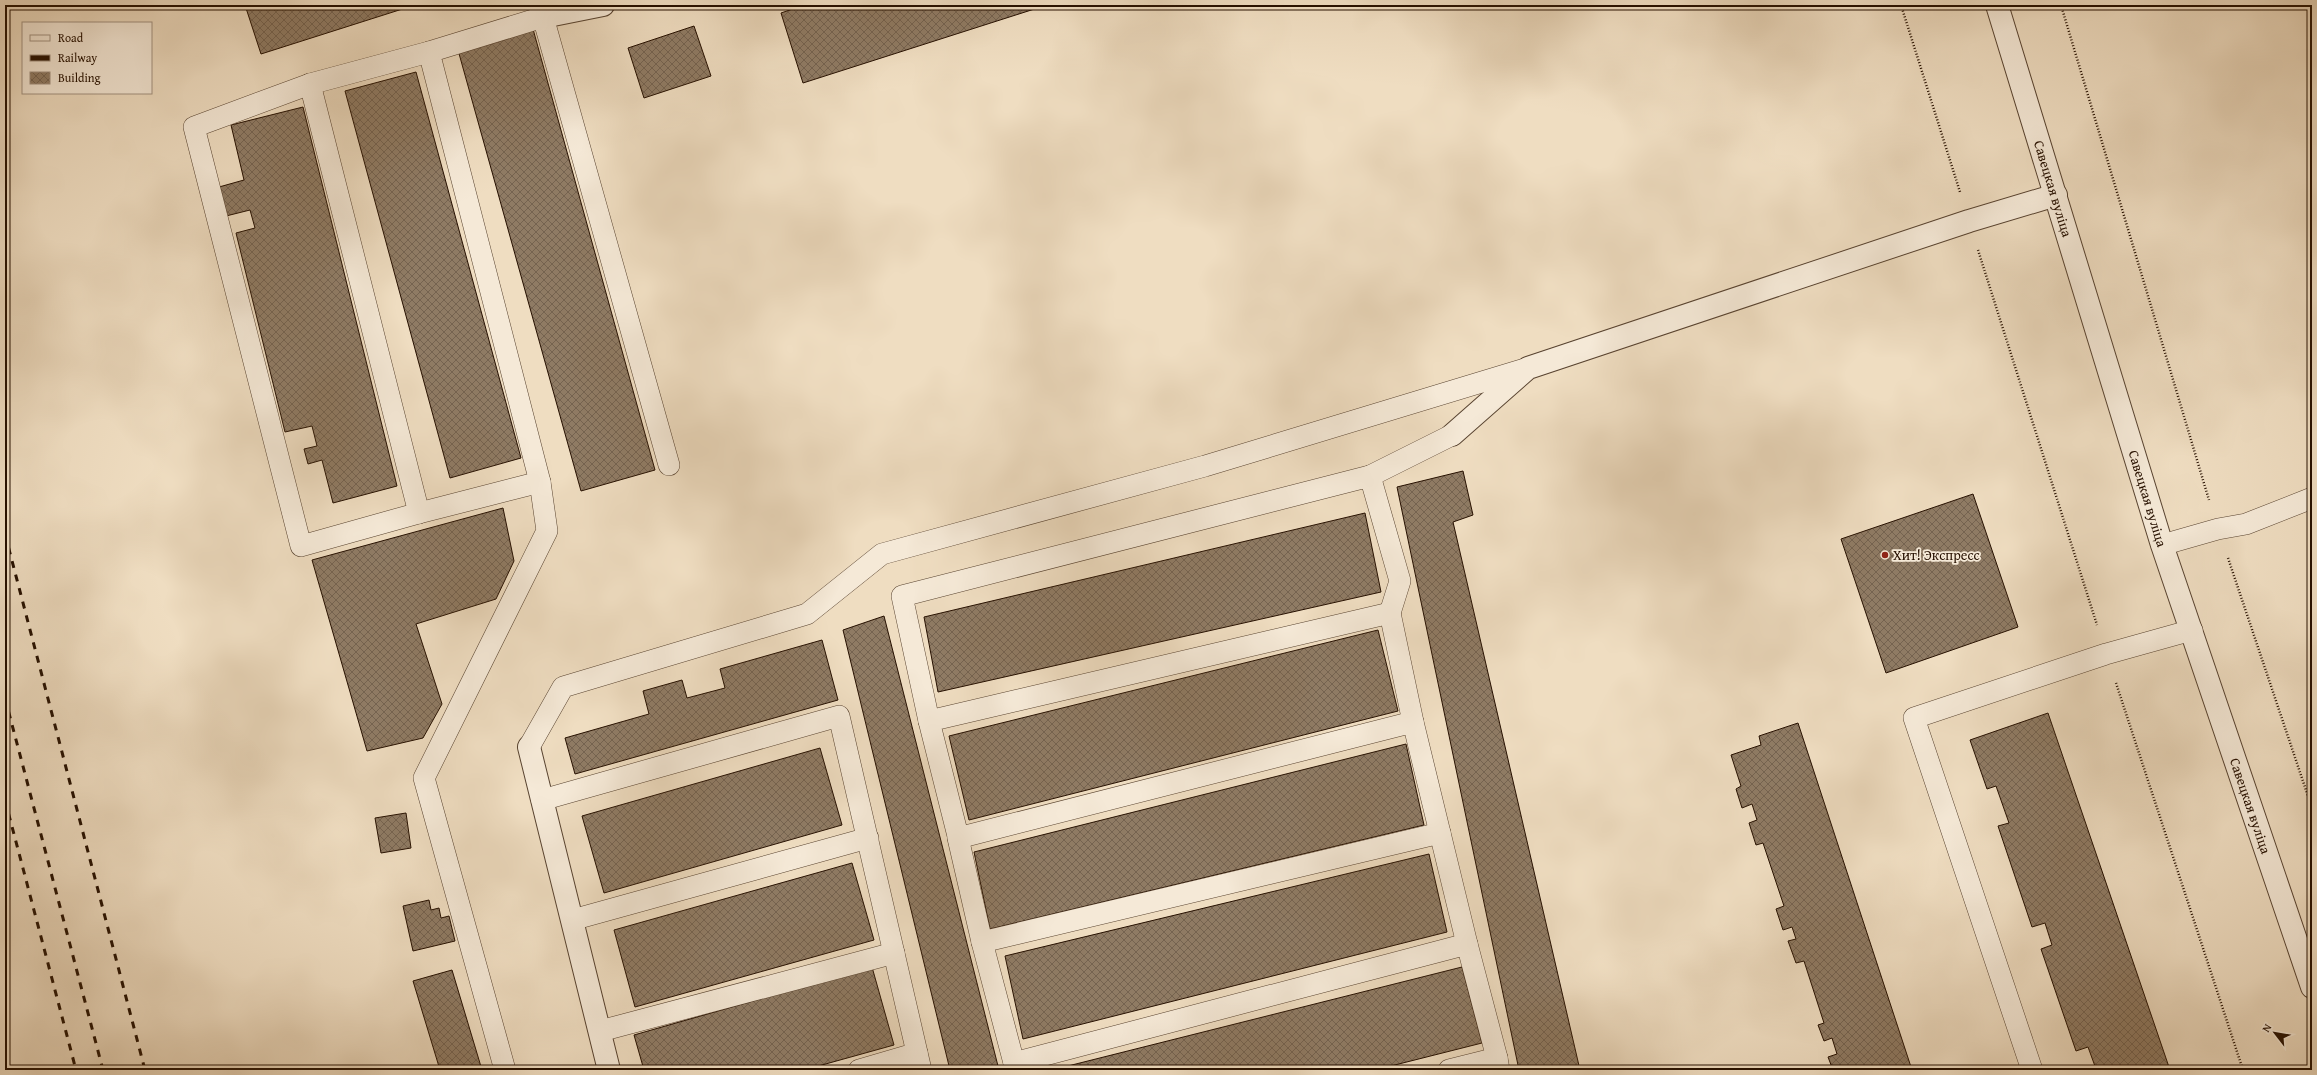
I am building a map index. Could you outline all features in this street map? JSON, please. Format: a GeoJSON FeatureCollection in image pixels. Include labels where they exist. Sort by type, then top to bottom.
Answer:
{"type":"FeatureCollection","features":[{"type":"Feature","properties":{"kind":"street"},"geometry":{"type":"LineString","coordinates":[[543,17],[603,5]]}},
{"type":"Feature","properties":{"kind":"street","name":"Савецкая вуліца"},"geometry":{"type":"LineString","coordinates":[[1998,5],[2162,545],[2312,987]]}},
{"type":"Feature","properties":{"kind":"street"},"geometry":{"type":"LineString","coordinates":[[1452,435],[1528,368],[1969,221],[2056,195]]}},
{"type":"Feature","properties":{"kind":"street"},"geometry":{"type":"LineString","coordinates":[[529,747],[610,1070]]}},
{"type":"Feature","properties":{"kind":"lane"},"geometry":{"type":"LineString","coordinates":[[540,482],[301,546],[194,127],[310,84],[429,52],[543,17],[669,465]]}},
{"type":"Feature","properties":{"kind":"lane"},"geometry":{"type":"LineString","coordinates":[[429,52],[540,482],[547,531],[424,778],[505,1070]]}},
{"type":"Feature","properties":{"kind":"lane"},"geometry":{"type":"LineString","coordinates":[[310,84],[420,513]]}},
{"type":"Feature","properties":{"kind":"lane"},"geometry":{"type":"LineString","coordinates":[[529,747],[563,687],[807,614],[882,554],[1205,466],[1528,368]]}},
{"type":"Feature","properties":{"kind":"lane"},"geometry":{"type":"LineString","coordinates":[[1452,435],[1370,476],[902,596],[929,721],[960,844],[982,942],[1015,1066],[1467,944]]}},
{"type":"Feature","properties":{"kind":"lane"},"geometry":{"type":"LineString","coordinates":[[1370,476],[1400,581],[1390,613],[1413,722],[1498,1064],[1450,1070]]}},
{"type":"Feature","properties":{"kind":"lane"},"geometry":{"type":"LineString","coordinates":[[2162,545],[2218,529],[2246,524],[2312,498]]}},
{"type":"Feature","properties":{"kind":"lane"},"geometry":{"type":"LineString","coordinates":[[929,721],[1390,613]]}},
{"type":"Feature","properties":{"kind":"lane"},"geometry":{"type":"LineString","coordinates":[[2032,1070],[1914,718],[2106,654],[2192,630]]}},
{"type":"Feature","properties":{"kind":"lane"},"geometry":{"type":"LineString","coordinates":[[542,800],[839,716],[919,1061],[859,1070]]}},
{"type":"Feature","properties":{"kind":"lane"},"geometry":{"type":"LineString","coordinates":[[960,844],[958,838],[1413,722]]}},
{"type":"Feature","properties":{"kind":"lane"},"geometry":{"type":"LineString","coordinates":[[982,942],[1440,833]]}},
{"type":"Feature","properties":{"kind":"lane"},"geometry":{"type":"LineString","coordinates":[[572,920],[868,838]]}},
{"type":"Feature","properties":{"kind":"lane"},"geometry":{"type":"LineString","coordinates":[[600,1031],[894,953]]}},
{"type":"Feature","properties":{"kind":"path"},"geometry":{"type":"LineString","coordinates":[[1902,5],[2106,654],[2243,1070]]}},
{"type":"Feature","properties":{"kind":"path"},"geometry":{"type":"LineString","coordinates":[[2061,5],[2218,529],[2312,808]]}},
{"type":"Feature","properties":{"kind":"building"},"geometry":{"type":"Polygon","coordinates":[[[245,5],[415,5],[261,54],[245,5]]]}},
{"type":"Feature","properties":{"kind":"building"},"geometry":{"type":"Polygon","coordinates":[[[804,5],[1047,5],[803,83],[781,13],[804,5]]]}},
{"type":"Feature","properties":{"kind":"building"},"geometry":{"type":"Polygon","coordinates":[[[694,26],[711,76],[644,98],[628,48],[694,26]]]}},
{"type":"Feature","properties":{"kind":"building"},"geometry":{"type":"Polygon","coordinates":[[[533,29],[655,470],[581,491],[458,50],[533,29]]]}},
{"type":"Feature","properties":{"kind":"building"},"geometry":{"type":"Polygon","coordinates":[[[416,72],[521,458],[450,478],[345,91],[416,72]]]}},
{"type":"Feature","properties":{"kind":"building"},"geometry":{"type":"Polygon","coordinates":[[[303,107],[397,486],[333,503],[322,460],[308,464],[304,449],[317,446],[312,426],[285,432],[236,233],[255,228],[250,210],[226,216],[219,187],[244,180],[231,125],[303,107]]]}},
{"type":"Feature","properties":{"kind":"building"},"geometry":{"type":"Polygon","coordinates":[[[2312,144],[2312,155],[2309,145],[2312,144]]]}},
{"type":"Feature","properties":{"kind":"building"},"geometry":{"type":"Polygon","coordinates":[[[1463,471],[1473,515],[1453,522],[1580,1070],[1519,1070],[1397,487],[1463,471]]]}},
{"type":"Feature","properties":{"kind":"building"},"geometry":{"type":"Polygon","coordinates":[[[1973,494],[2018,627],[1886,673],[1841,539],[1973,494]]]}},
{"type":"Feature","properties":{"kind":"building"},"geometry":{"type":"Polygon","coordinates":[[[503,508],[514,561],[496,599],[416,624],[442,704],[423,738],[367,751],[312,560],[503,508]]]}},
{"type":"Feature","properties":{"kind":"building"},"geometry":{"type":"Polygon","coordinates":[[[1365,513],[1381,592],[938,692],[924,617],[1365,513]]]}},
{"type":"Feature","properties":{"kind":"building"},"geometry":{"type":"Polygon","coordinates":[[[884,616],[999,1070],[950,1070],[843,630],[884,616]]]}},
{"type":"Feature","properties":{"kind":"building"},"geometry":{"type":"Polygon","coordinates":[[[1378,630],[1398,711],[969,820],[949,736],[1378,630]]]}},
{"type":"Feature","properties":{"kind":"building"},"geometry":{"type":"Polygon","coordinates":[[[822,640],[838,700],[575,774],[565,738],[649,714],[643,691],[682,680],[687,698],[725,688],[720,669],[822,640]]]}},
{"type":"Feature","properties":{"kind":"building"},"geometry":{"type":"Polygon","coordinates":[[[2048,713],[2170,1070],[2094,1070],[2096,1069],[2088,1047],[2076,1051],[2041,949],[2052,945],[2045,923],[2032,927],[1998,826],[2009,823],[1996,786],[1987,789],[1970,740],[2048,713]]]}},
{"type":"Feature","properties":{"kind":"building"},"geometry":{"type":"Polygon","coordinates":[[[1798,723],[1912,1070],[1833,1070],[1828,1057],[1837,1054],[1832,1038],[1824,1041],[1818,1025],[1824,1023],[1804,961],[1796,963],[1788,941],[1796,939],[1792,927],[1783,930],[1776,909],[1784,906],[1763,843],[1756,845],[1749,823],[1757,820],[1752,804],[1742,808],[1736,789],[1741,786],[1731,755],[1761,745],[1759,736],[1798,723]]]}},
{"type":"Feature","properties":{"kind":"building"},"geometry":{"type":"Polygon","coordinates":[[[1406,744],[1424,825],[990,929],[974,852],[1406,744]]]}},
{"type":"Feature","properties":{"kind":"building"},"geometry":{"type":"Polygon","coordinates":[[[820,748],[842,825],[604,893],[582,816],[820,748]]]}},
{"type":"Feature","properties":{"kind":"building"},"geometry":{"type":"Polygon","coordinates":[[[406,813],[411,848],[381,853],[375,818],[406,813]]]}},
{"type":"Feature","properties":{"kind":"building"},"geometry":{"type":"Polygon","coordinates":[[[1429,854],[1447,932],[1023,1039],[1005,956],[1429,854]]]}},
{"type":"Feature","properties":{"kind":"building"},"geometry":{"type":"Polygon","coordinates":[[[852,863],[874,940],[635,1007],[614,930],[852,863]]]}},
{"type":"Feature","properties":{"kind":"building"},"geometry":{"type":"Polygon","coordinates":[[[429,900],[431,910],[439,908],[441,918],[449,916],[455,941],[413,951],[403,906],[429,900]]]}},
{"type":"Feature","properties":{"kind":"building"},"geometry":{"type":"Polygon","coordinates":[[[872,967],[894,1045],[804,1070],[644,1070],[634,1035],[872,967]]]}},
{"type":"Feature","properties":{"kind":"building"},"geometry":{"type":"Polygon","coordinates":[[[1462,967],[1482,1043],[1375,1070],[1052,1070],[1462,967]]]}},
{"type":"Feature","properties":{"kind":"building"},"geometry":{"type":"Polygon","coordinates":[[[452,970],[482,1070],[440,1070],[413,981],[452,970]]]}},
{"type":"Feature","properties":{"kind":"railway"},"geometry":{"type":"LineString","coordinates":[[5,534],[145,1070]]}},
{"type":"Feature","properties":{"kind":"railway"},"geometry":{"type":"LineString","coordinates":[[5,698],[103,1070]]}},
{"type":"Feature","properties":{"kind":"railway"},"geometry":{"type":"LineString","coordinates":[[5,800],[76,1070]]}},
{"type":"Feature","properties":{"kind":"place","name":"Хит! Экспресс"},"geometry":{"type":"Point","coordinates":[1885,555]}}]}
